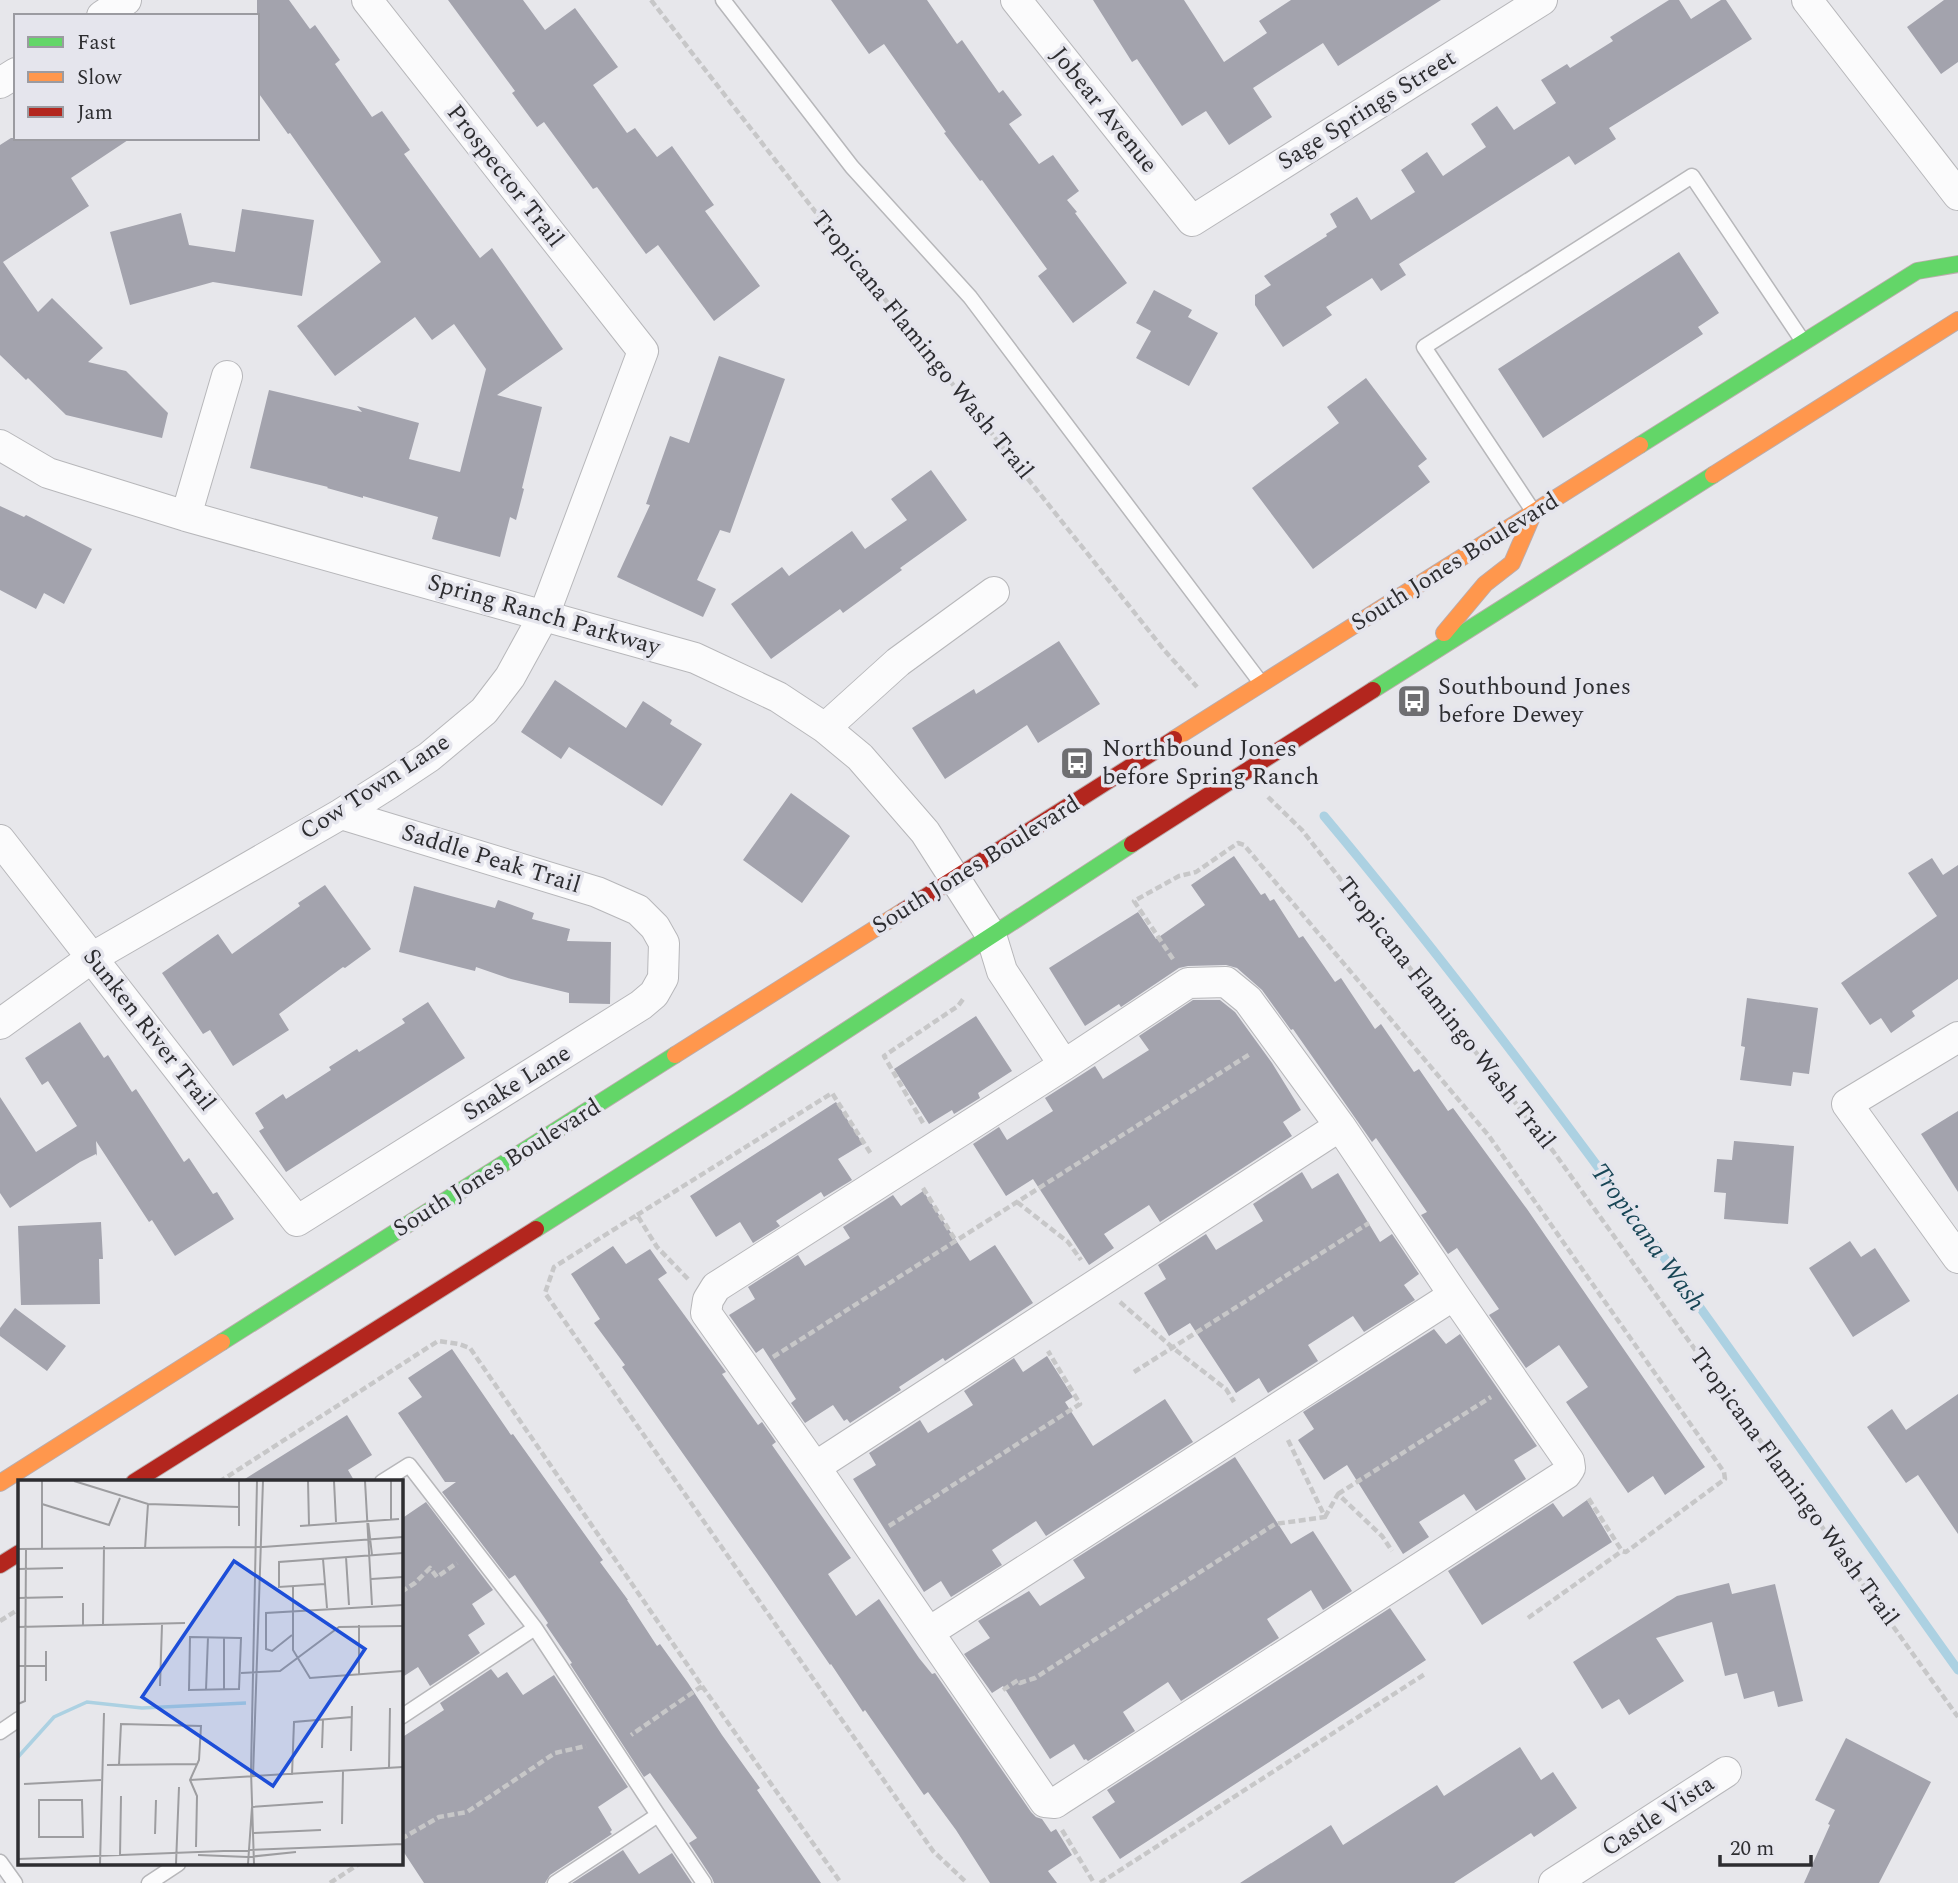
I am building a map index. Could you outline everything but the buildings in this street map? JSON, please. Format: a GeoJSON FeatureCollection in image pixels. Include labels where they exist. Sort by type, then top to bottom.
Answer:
{"type":"FeatureCollection","features":[{"type":"Feature","properties":{"kind":"main road","name":"South Jones Boulevard"},"geometry":{"type":"LineString","coordinates":[[0,1483],[1917,271],[1958,264]]}},
{"type":"Feature","properties":{"kind":"main road"},"geometry":{"type":"LineString","coordinates":[[137,1480],[726,1108],[1213,791],[1958,320]]}},
{"type":"Feature","properties":{"kind":"main road"},"geometry":{"type":"LineString","coordinates":[[1420,661],[1485,584],[1512,562],[1534,512]]}},
{"type":"Feature","properties":{"kind":"main road"},"geometry":{"type":"LineString","coordinates":[[0,1565],[18,1554]]}},
{"type":"Feature","properties":{"kind":"street"},"geometry":{"type":"LineString","coordinates":[[105,14],[126,0]]}},
{"type":"Feature","properties":{"kind":"street","name":"Prospector Trail"},"geometry":{"type":"LineString","coordinates":[[367,0],[643,351]]}},
{"type":"Feature","properties":{"kind":"street","name":"Jobear Avenue"},"geometry":{"type":"LineString","coordinates":[[1016,0],[1192,220]]}},
{"type":"Feature","properties":{"kind":"street","name":"Sage Springs Street"},"geometry":{"type":"LineString","coordinates":[[1192,220],[1542,0]]}},
{"type":"Feature","properties":{"kind":"street"},"geometry":{"type":"LineString","coordinates":[[1807,0],[1958,195]]}},
{"type":"Feature","properties":{"kind":"street","name":"Cow Town Lane"},"geometry":{"type":"LineString","coordinates":[[0,1024],[93,957],[341,814],[429,757],[484,711],[510,677],[544,615],[643,351]]}},
{"type":"Feature","properties":{"kind":"street"},"geometry":{"type":"LineString","coordinates":[[186,516],[227,376]]}},
{"type":"Feature","properties":{"kind":"street","name":"Spring Ranch Parkway"},"geometry":{"type":"LineString","coordinates":[[0,445],[48,473],[186,516],[695,657],[778,697],[825,728],[859,757],[925,832],[991,935],[1002,971],[1064,1065]]}},
{"type":"Feature","properties":{"kind":"street"},"geometry":{"type":"LineString","coordinates":[[825,728],[898,662],[993,592]]}},
{"type":"Feature","properties":{"kind":"street","name":"Saddle Peak Trail"},"geometry":{"type":"LineString","coordinates":[[341,814],[597,892],[638,910]]}},
{"type":"Feature","properties":{"kind":"street","name":"Sunken River Trail"},"geometry":{"type":"LineString","coordinates":[[0,840],[298,1221]]}},
{"type":"Feature","properties":{"kind":"street","name":"Snake Lane"},"geometry":{"type":"LineString","coordinates":[[298,1221],[641,1005],[654,994],[663,978],[664,943],[655,927],[638,910]]}},
{"type":"Feature","properties":{"kind":"street"},"geometry":{"type":"LineString","coordinates":[[1226,982],[1248,1000],[1340,1126],[1569,1461],[1570,1468],[1566,1474],[1055,1803],[1045,1802],[816,1466],[706,1313],[708,1300],[716,1287],[1064,1065],[1188,983],[1226,982]]}},
{"type":"Feature","properties":{"kind":"street"},"geometry":{"type":"LineString","coordinates":[[1958,1037],[1847,1104],[1958,1258]]}},
{"type":"Feature","properties":{"kind":"street"},"geometry":{"type":"LineString","coordinates":[[816,1466],[1340,1126]]}},
{"type":"Feature","properties":{"kind":"street"},"geometry":{"type":"LineString","coordinates":[[929,1632],[1454,1295]]}},
{"type":"Feature","properties":{"kind":"street","name":"Castle Vista"},"geometry":{"type":"LineString","coordinates":[[1554,1883],[1726,1773]]}},
{"type":"Feature","properties":{"kind":"lane"},"geometry":{"type":"LineString","coordinates":[[723,0],[852,167],[970,297],[1262,684]]}},
{"type":"Feature","properties":{"kind":"lane"},"geometry":{"type":"LineString","coordinates":[[732,0],[740,24]]}},
{"type":"Feature","properties":{"kind":"lane"},"geometry":{"type":"LineString","coordinates":[[1534,512],[1424,348],[1680,184],[1692,177],[1804,342]]}},
{"type":"Feature","properties":{"kind":"lane"},"geometry":{"type":"LineString","coordinates":[[385,1480],[409,1465],[535,1628],[704,1883]]}},
{"type":"Feature","properties":{"kind":"lane"},"geometry":{"type":"LineString","coordinates":[[402,1716],[535,1628]]}},
{"type":"Feature","properties":{"kind":"lane"},"geometry":{"type":"LineString","coordinates":[[0,1732],[18,1720]]}},
{"type":"Feature","properties":{"kind":"lane"},"geometry":{"type":"LineString","coordinates":[[555,1883],[658,1815]]}},
{"type":"Feature","properties":{"kind":"lane"},"geometry":{"type":"LineString","coordinates":[[0,1862],[15,1883]]}},
{"type":"Feature","properties":{"kind":"lane"},"geometry":{"type":"LineString","coordinates":[[149,1883],[175,1866]]}},
{"type":"Feature","properties":{"kind":"path","name":"Tropicana Flamingo Wash Trail"},"geometry":{"type":"LineString","coordinates":[[651,0],[1164,651],[1196,685]]}},
{"type":"Feature","properties":{"kind":"path","name":"Tropicana Flamingo Wash Trail"},"geometry":{"type":"LineString","coordinates":[[1266,796],[1302,830],[1553,1151],[1958,1717]]}},
{"type":"Feature","properties":{"kind":"path"},"geometry":{"type":"LineString","coordinates":[[1188,983],[1134,901],[1180,876],[1196,872],[1238,843],[1244,845],[1489,1136],[1724,1472],[1725,1479],[1626,1552],[1622,1550],[1570,1468]]}},
{"type":"Feature","properties":{"kind":"path"},"geometry":{"type":"LineString","coordinates":[[908,1164],[923,1124],[884,1056],[958,1006],[962,999],[1002,971]]}},
{"type":"Feature","properties":{"kind":"path"},"geometry":{"type":"LineString","coordinates":[[748,1372],[1261,1048],[1288,1054]]}},
{"type":"Feature","properties":{"kind":"path"},"geometry":{"type":"LineString","coordinates":[[908,1164],[874,1160],[832,1093],[554,1267],[545,1293],[933,1851],[967,1883]]}},
{"type":"Feature","properties":{"kind":"path"},"geometry":{"type":"LineString","coordinates":[[908,1164],[956,1241]]}},
{"type":"Feature","properties":{"kind":"path"},"geometry":{"type":"LineString","coordinates":[[1133,1372],[1380,1216],[1397,1209]]}},
{"type":"Feature","properties":{"kind":"path"},"geometry":{"type":"LineString","coordinates":[[637,1215],[657,1247],[708,1300]]}},
{"type":"Feature","properties":{"kind":"path"},"geometry":{"type":"LineString","coordinates":[[875,1554],[881,1531],[1080,1404],[1032,1326]]}},
{"type":"Feature","properties":{"kind":"path"},"geometry":{"type":"LineString","coordinates":[[1325,1517],[1338,1494],[1514,1382]]}},
{"type":"Feature","properties":{"kind":"path"},"geometry":{"type":"LineString","coordinates":[[1338,1494],[1382,1536],[1408,1575]]}},
{"type":"Feature","properties":{"kind":"path"},"geometry":{"type":"LineString","coordinates":[[402,1591],[430,1568],[437,1577],[475,1550]]}},
{"type":"Feature","properties":{"kind":"path"},"geometry":{"type":"LineString","coordinates":[[1528,1618],[1622,1550]]}},
{"type":"Feature","properties":{"kind":"path"},"geometry":{"type":"LineString","coordinates":[[0,1621],[18,1610]]}},
{"type":"Feature","properties":{"kind":"path"},"geometry":{"type":"LineString","coordinates":[[1100,1883],[1425,1674]]}},
{"type":"Feature","properties":{"kind":"path"},"geometry":{"type":"LineString","coordinates":[[702,1686],[841,1883]]}},
{"type":"Feature","properties":{"kind":"path"},"geometry":{"type":"LineString","coordinates":[[1045,1802],[1094,1883]]}},
{"type":"Feature","properties":{"kind":"path"},"geometry":{"type":"LineString","coordinates":[[330,1883],[356,1866]]}},
{"type":"Feature","properties":{"kind":"waterway","name":"Tropicana Wash"},"geometry":{"type":"LineString","coordinates":[[1324,816],[1408,919],[1570,1130],[1958,1670]]}},
{"type":"Feature","properties":{"kind":"traffic: fast"},"geometry":{"type":"LineString","coordinates":[[1640,445],[1917,271],[1958,264]]}},
{"type":"Feature","properties":{"kind":"traffic: fast"},"geometry":{"type":"LineString","coordinates":[[1373,690],[1713,475]]}},
{"type":"Feature","properties":{"kind":"traffic: fast"},"geometry":{"type":"LineString","coordinates":[[536,1229],[1132,844]]}},
{"type":"Feature","properties":{"kind":"traffic: fast"},"geometry":{"type":"LineString","coordinates":[[222,1342],[675,1055]]}},
{"type":"Feature","properties":{"kind":"traffic: slow"},"geometry":{"type":"LineString","coordinates":[[1713,475],[1958,320]]}},
{"type":"Feature","properties":{"kind":"traffic: slow"},"geometry":{"type":"LineString","coordinates":[[1174,739],[1640,445]]}},
{"type":"Feature","properties":{"kind":"traffic: slow"},"geometry":{"type":"LineString","coordinates":[[1444,633],[1485,584],[1512,563],[1534,512]]}},
{"type":"Feature","properties":{"kind":"traffic: slow"},"geometry":{"type":"LineString","coordinates":[[675,1055],[903,911]]}},
{"type":"Feature","properties":{"kind":"traffic: slow"},"geometry":{"type":"LineString","coordinates":[[0,1483],[222,1342]]}},
{"type":"Feature","properties":{"kind":"traffic: jam"},"geometry":{"type":"LineString","coordinates":[[1132,844],[1373,690]]}},
{"type":"Feature","properties":{"kind":"traffic: jam"},"geometry":{"type":"LineString","coordinates":[[903,911],[1174,739]]}},
{"type":"Feature","properties":{"kind":"traffic: jam"},"geometry":{"type":"LineString","coordinates":[[137,1480],[536,1229]]}},
{"type":"Feature","properties":{"kind":"traffic: jam"},"geometry":{"type":"LineString","coordinates":[[0,1565],[18,1554]]}},
{"type":"Feature","properties":{"kind":"place","name":"Southbound Jones before Dewey"},"geometry":{"type":"Point","coordinates":[1414,701]}},
{"type":"Feature","properties":{"kind":"place","name":"Northbound Jones before Spring Ranch"},"geometry":{"type":"Point","coordinates":[1077,763]}}]}
